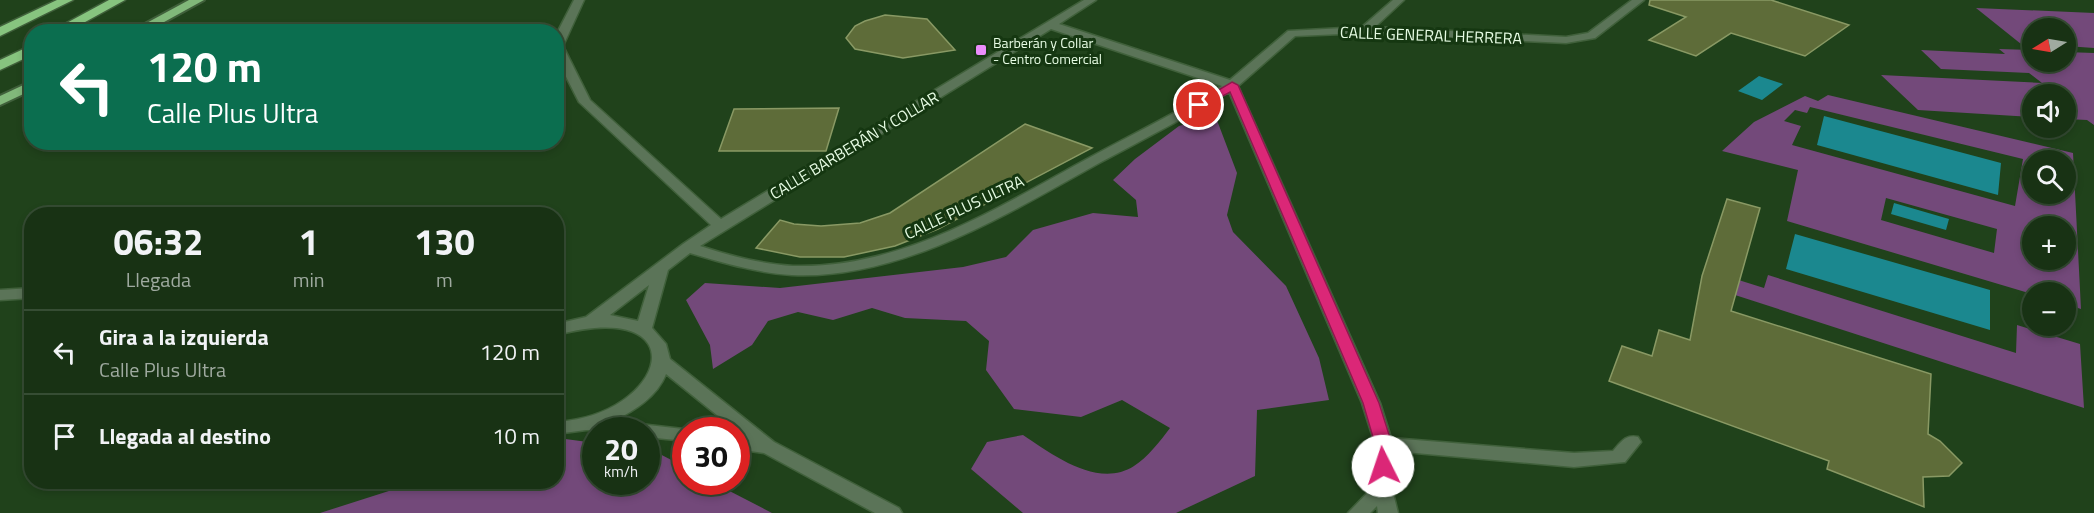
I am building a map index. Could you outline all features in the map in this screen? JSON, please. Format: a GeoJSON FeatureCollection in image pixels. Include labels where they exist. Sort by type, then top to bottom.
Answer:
{"type":"FeatureCollection","features":[{"type":"Feature","properties":{"kind":"highway"},"geometry":{"type":"LineString","coordinates":[[0,32],[67,0]]}},
{"type":"Feature","properties":{"kind":"highway"},"geometry":{"type":"LineString","coordinates":[[72,24],[120,0]]}},
{"type":"Feature","properties":{"kind":"highway"},"geometry":{"type":"LineString","coordinates":[[77,24],[120,0]]}},
{"type":"Feature","properties":{"kind":"highway"},"geometry":{"type":"LineString","coordinates":[[152,24],[198,0]]}},
{"type":"Feature","properties":{"kind":"highway"},"geometry":{"type":"LineString","coordinates":[[0,60],[24,48]]}},
{"type":"Feature","properties":{"kind":"highway"},"geometry":{"type":"LineString","coordinates":[[0,66],[24,53]]}},
{"type":"Feature","properties":{"kind":"highway"},"geometry":{"type":"LineString","coordinates":[[0,101],[24,89]]}},
{"type":"Feature","properties":{"kind":"street"},"geometry":{"type":"LineString","coordinates":[[564,31],[579,0]]}},
{"type":"Feature","properties":{"kind":"street","name":"CALLE BARBERÁN Y COLLAR"},"geometry":{"type":"LineString","coordinates":[[592,321],[660,271],[688,247],[720,226],[1091,0]]}},
{"type":"Feature","properties":{"kind":"street"},"geometry":{"type":"LineString","coordinates":[[1365,30],[1400,0]]}},
{"type":"Feature","properties":{"kind":"street","name":"CALLE GENERAL HERRERA"},"geometry":{"type":"LineString","coordinates":[[1232,85],[1292,33],[1365,30],[1566,40],[1591,36],[1639,0]]}},
{"type":"Feature","properties":{"kind":"street"},"geometry":{"type":"LineString","coordinates":[[1051,25],[1232,85],[1371,403],[1384,444],[1383,489],[1388,513]]}},
{"type":"Feature","properties":{"kind":"street"},"geometry":{"type":"LineString","coordinates":[[564,60],[585,102],[720,226]]}},
{"type":"Feature","properties":{"kind":"street","name":"CALLE PLUS ULTRA"},"geometry":{"type":"LineString","coordinates":[[688,247],[724,262],[794,270],[851,268],[915,251],[997,215],[1232,85]]}},
{"type":"Feature","properties":{"kind":"street"},"geometry":{"type":"LineString","coordinates":[[643,330],[660,271]]}},
{"type":"Feature","properties":{"kind":"street"},"geometry":{"type":"LineString","coordinates":[[0,295],[24,294]]}},
{"type":"Feature","properties":{"kind":"street"},"geometry":{"type":"LineString","coordinates":[[564,328],[592,321],[612,321],[643,330],[659,347],[662,362],[657,376],[649,387],[632,403],[607,417]]}},
{"type":"Feature","properties":{"kind":"street"},"geometry":{"type":"LineString","coordinates":[[662,362],[768,447],[892,513]]}},
{"type":"Feature","properties":{"kind":"street"},"geometry":{"type":"LineString","coordinates":[[564,427],[582,425]]}},
{"type":"Feature","properties":{"kind":"street"},"geometry":{"type":"LineString","coordinates":[[1384,444],[1574,460],[1618,457],[1632,442]]}},
{"type":"Feature","properties":{"kind":"street"},"geometry":{"type":"LineString","coordinates":[[750,444],[768,447]]}},
{"type":"Feature","properties":{"kind":"street"},"geometry":{"type":"LineString","coordinates":[[1358,513],[1383,489]]}},
{"type":"Feature","properties":{"kind":"shaded area"},"geometry":{"type":"Polygon","coordinates":[[[1976,8],[2094,13],[2094,48],[2076,47],[2076,18],[2022,18],[2021,44],[1976,8]]]}},
{"type":"Feature","properties":{"kind":"shaded area"},"geometry":{"type":"Polygon","coordinates":[[[1999,49],[2022,50],[2022,72],[2076,72],[2076,52],[2094,53],[2094,125],[2087,120],[2076,119],[2076,84],[2022,84],[2022,116],[1918,110],[1881,75],[2042,83],[2029,73],[1941,69],[1921,50],[2005,54],[1999,49]]]}},
{"type":"Feature","properties":{"kind":"shaded area"},"geometry":{"type":"Polygon","coordinates":[[[1828,95],[2060,150],[2022,150],[2022,159],[1810,107],[1807,113],[1795,110],[1784,121],[1801,126],[1792,145],[2015,206],[2022,165],[2022,204],[2076,204],[2081,309],[2076,307],[2076,282],[2022,282],[2022,291],[1787,221],[1798,170],[1722,151],[1754,122],[1805,96],[1818,101],[1828,95]],[[1886,198],[1881,220],[1994,253],[1997,229],[1886,198]]]}},
{"type":"Feature","properties":{"kind":"shaded area"},"geometry":{"type":"Polygon","coordinates":[[[1215,115],[1237,173],[1227,215],[1233,232],[1286,286],[1319,358],[1329,400],[1257,410],[1255,476],[1176,513],[1023,513],[971,469],[987,442],[1023,435],[1076,467],[1106,474],[1120,472],[1139,463],[1154,449],[1170,428],[1122,400],[1081,417],[1014,409],[986,370],[989,341],[966,321],[905,318],[872,308],[833,320],[798,312],[768,321],[752,345],[713,369],[710,345],[686,300],[705,283],[780,288],[963,267],[1006,257],[1033,230],[1093,213],[1138,217],[1136,200],[1113,180],[1135,159],[1179,126],[1215,115]]]}},
{"type":"Feature","properties":{"kind":"shaded area"},"geometry":{"type":"Polygon","coordinates":[[[1710,271],[1764,288],[1768,275],[2016,353],[2017,325],[2022,327],[2022,336],[2053,336],[2080,344],[2084,408],[1704,285],[1710,271]]]}},
{"type":"Feature","properties":{"kind":"shaded area"},"geometry":{"type":"Polygon","coordinates":[[[564,439],[582,441],[582,495],[660,495],[660,454],[672,460],[672,495],[737,495],[772,513],[320,513],[395,489],[564,489],[564,439]]]}},
{"type":"Feature","properties":{"kind":"water"},"geometry":{"type":"Polygon","coordinates":[[[1759,76],[1783,84],[1762,100],[1738,91],[1759,76]]]}},
{"type":"Feature","properties":{"kind":"water"},"geometry":{"type":"Polygon","coordinates":[[[1824,116],[2001,163],[1998,195],[1817,145],[1824,116]]]}},
{"type":"Feature","properties":{"kind":"water"},"geometry":{"type":"Polygon","coordinates":[[[1894,203],[1949,219],[1946,230],[1891,214],[1894,203]]]}},
{"type":"Feature","properties":{"kind":"water"},"geometry":{"type":"Polygon","coordinates":[[[1795,234],[1990,290],[1990,330],[1786,269],[1795,234]]]}},
{"type":"Feature","properties":{"kind":"building"},"geometry":{"type":"Polygon","coordinates":[[[1650,0],[1771,0],[1849,25],[1805,56],[1731,33],[1696,56],[1649,40],[1686,17],[1649,5],[1650,0]]]}},
{"type":"Feature","properties":{"kind":"building"},"geometry":{"type":"Polygon","coordinates":[[[885,15],[927,19],[955,50],[903,58],[855,49],[846,38],[855,26],[885,15]]]}},
{"type":"Feature","properties":{"kind":"building"},"geometry":{"type":"Polygon","coordinates":[[[839,108],[826,151],[719,151],[734,109],[839,108]]]}},
{"type":"Feature","properties":{"kind":"building"},"geometry":{"type":"Polygon","coordinates":[[[1025,124],[1092,148],[938,229],[895,246],[844,257],[800,257],[756,248],[780,220],[794,224],[821,226],[860,223],[890,213],[1025,124]]]}},
{"type":"Feature","properties":{"kind":"building"},"geometry":{"type":"Polygon","coordinates":[[[1727,199],[1760,208],[1731,311],[1931,374],[1928,434],[1940,441],[1962,463],[1949,476],[1923,477],[1924,507],[1827,469],[1829,461],[1609,381],[1622,346],[1652,356],[1659,330],[1690,340],[1702,276],[1727,199]]]}},
{"type":"Feature","properties":{"kind":"place","name":"Barberán y Collar - Centro Comercial"},"geometry":{"type":"Point","coordinates":[981,50]}},
{"type":"Feature","properties":{"kind":"route"},"geometry":{"type":"LineString","coordinates":[[1199,105],[1232,85],[1371,403],[1384,444],[1383,466]]}}]}
